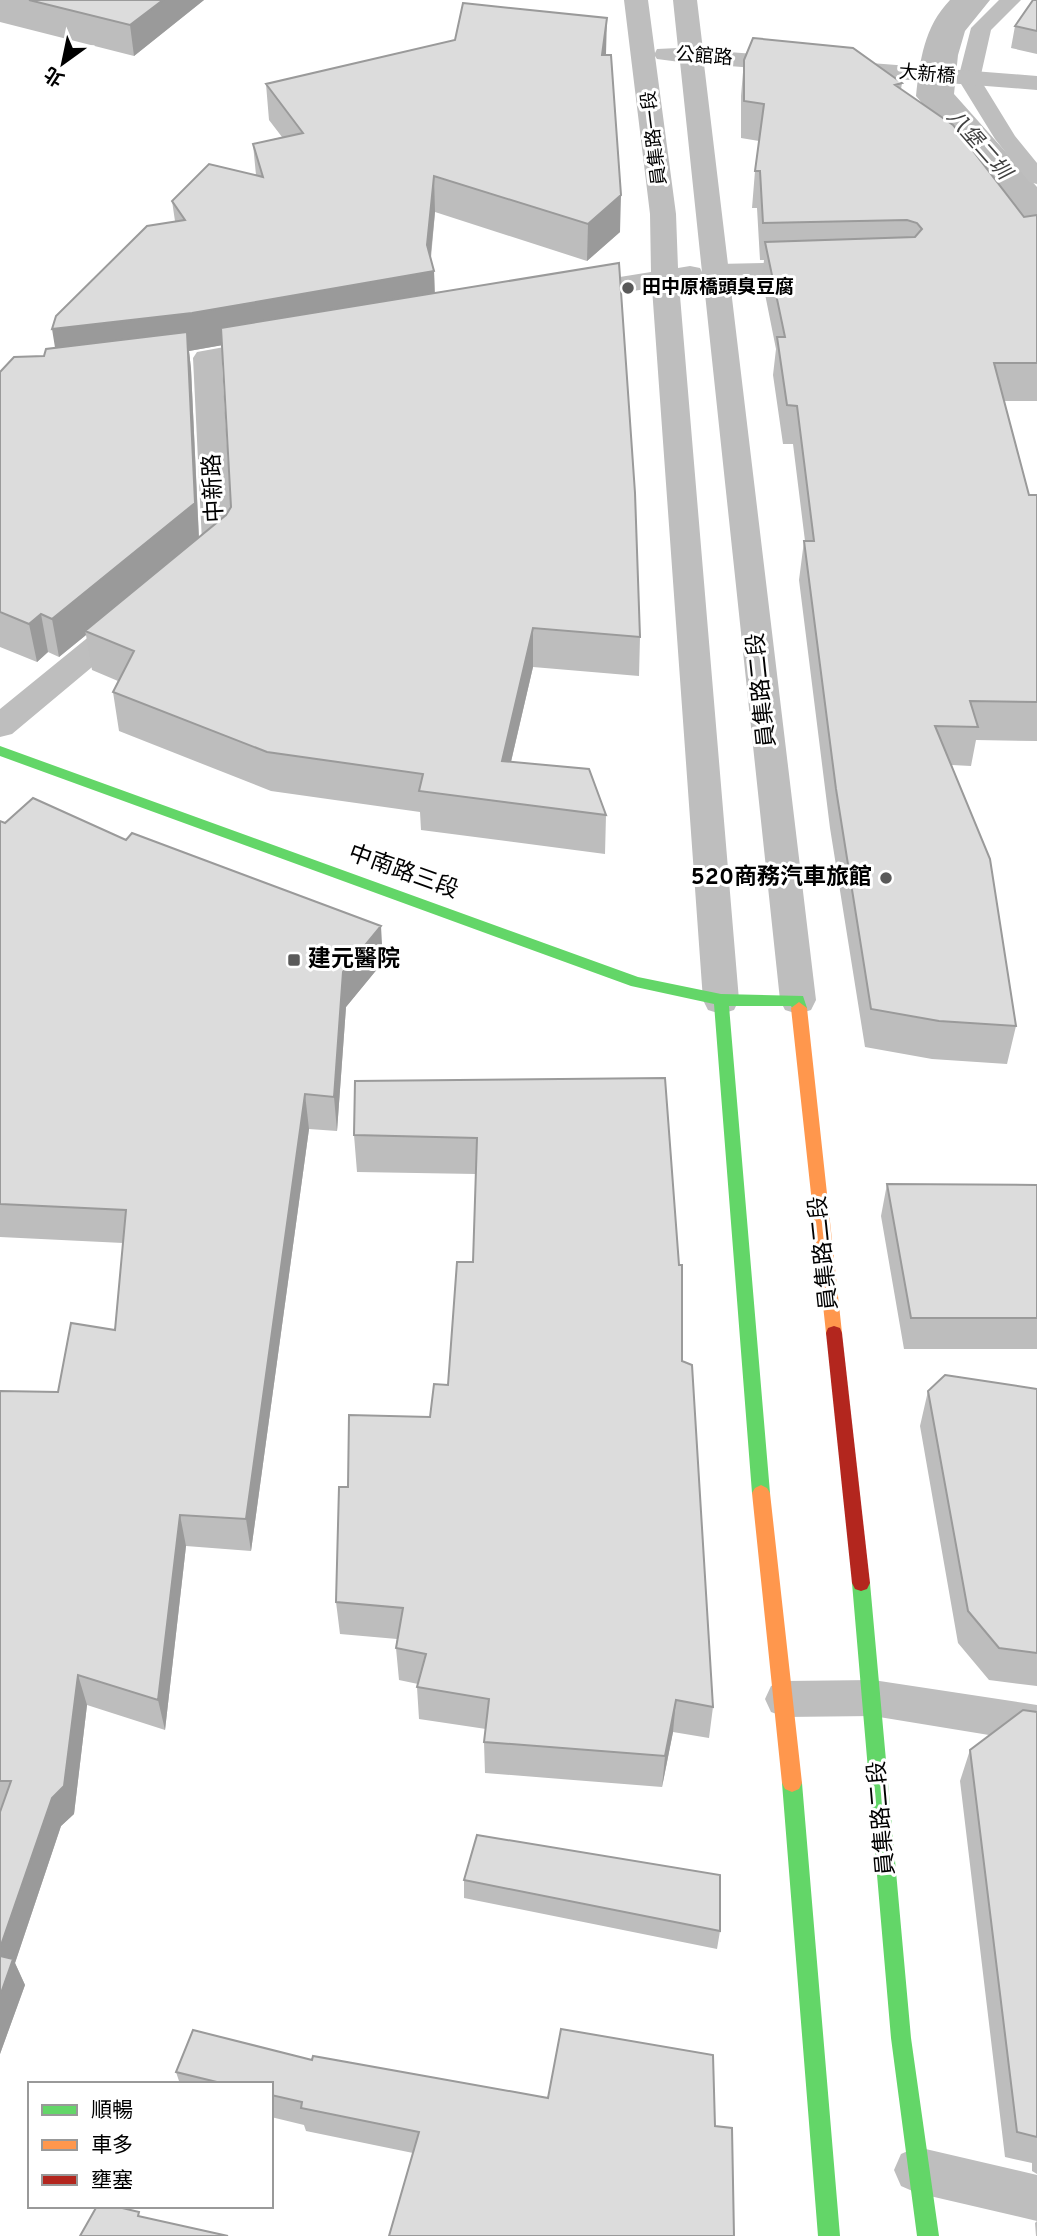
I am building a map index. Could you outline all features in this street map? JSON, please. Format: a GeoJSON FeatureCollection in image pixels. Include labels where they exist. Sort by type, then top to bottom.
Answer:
{"type":"FeatureCollection","features":[{"type":"Feature","properties":{"kind":"main road","name":"中南路三段"},"geometry":{"type":"LineString","coordinates":[[0,751],[636,982],[721,1000],[798,1000]]}},
{"type":"Feature","properties":{"kind":"main road"},"geometry":{"type":"LineString","coordinates":[[721,1000],[763,1517],[785,1699],[829,2236]]}},
{"type":"Feature","properties":{"kind":"main road","name":"員集路二段"},"geometry":{"type":"LineString","coordinates":[[798,1000],[873,1698],[901,2038],[928,2236]]}},
{"type":"Feature","properties":{"kind":"street","name":"員集路一段"},"geometry":{"type":"LineString","coordinates":[[636,0],[645,53],[663,214],[665,276]]}},
{"type":"Feature","properties":{"kind":"street","name":"員集路一段"},"geometry":{"type":"LineString","coordinates":[[685,0],[717,271]]}},
{"type":"Feature","properties":{"kind":"street","name":"公館路"},"geometry":{"type":"LineString","coordinates":[[645,53],[889,72]]}},
{"type":"Feature","properties":{"kind":"street","name":"大新橋"},"geometry":{"type":"LineString","coordinates":[[889,72],[967,79]]}},
{"type":"Feature","properties":{"kind":"street"},"geometry":{"type":"LineString","coordinates":[[967,79],[1037,83]]}},
{"type":"Feature","properties":{"kind":"street"},"geometry":{"type":"LineString","coordinates":[[544,298],[665,276],[717,271]]}},
{"type":"Feature","properties":{"kind":"street","name":"員集路二段"},"geometry":{"type":"LineString","coordinates":[[717,271],[798,1000]]}},
{"type":"Feature","properties":{"kind":"street"},"geometry":{"type":"LineString","coordinates":[[665,276],[721,1000]]}},
{"type":"Feature","properties":{"kind":"street","name":"中新路"},"geometry":{"type":"LineString","coordinates":[[177,580],[218,545],[196,360],[302,341]]}},
{"type":"Feature","properties":{"kind":"street"},"geometry":{"type":"LineString","coordinates":[[0,726],[146,606]]}},
{"type":"Feature","properties":{"kind":"lane"},"geometry":{"type":"LineString","coordinates":[[1011,0],[981,28],[967,79],[1006,139],[1037,177]]}},
{"type":"Feature","properties":{"kind":"lane"},"geometry":{"type":"LineString","coordinates":[[717,271],[836,269]]}},
{"type":"Feature","properties":{"kind":"lane"},"geometry":{"type":"LineString","coordinates":[[785,1699],[873,1698],[1037,1724]]}},
{"type":"Feature","properties":{"kind":"lane"},"geometry":{"type":"LineString","coordinates":[[917,2170],[1037,2198]]}},
{"type":"Feature","properties":{"kind":"building"},"geometry":{"type":"Polygon","coordinates":[[[29,0],[163,0],[130,25],[29,0]]]}},
{"type":"Feature","properties":{"kind":"building"},"geometry":{"type":"Polygon","coordinates":[[[1033,0],[1037,0],[1037,31],[1015,26],[1033,0]]]}},
{"type":"Feature","properties":{"kind":"building"},"geometry":{"type":"Polygon","coordinates":[[[463,3],[607,18],[602,55],[611,55],[621,195],[588,224],[434,176],[427,245],[434,271],[192,313],[52,329],[56,316],[147,226],[185,220],[172,201],[209,164],[263,177],[253,144],[303,133],[266,84],[455,40],[463,3]]]}},
{"type":"Feature","properties":{"kind":"building"},"geometry":{"type":"Polygon","coordinates":[[[753,38],[853,48],[902,83],[895,85],[953,125],[1024,217],[1037,215],[1037,363],[994,363],[1029,495],[1037,495],[1037,702],[970,701],[978,727],[935,726],[990,859],[1016,1026],[939,1021],[871,1009],[836,789],[804,541],[814,541],[797,406],[787,405],[777,337],[785,337],[765,242],[915,237],[922,229],[917,223],[907,220],[763,223],[760,171],[755,171],[764,104],[744,101],[744,60],[753,38]]]}},
{"type":"Feature","properties":{"kind":"building"},"geometry":{"type":"Polygon","coordinates":[[[619,263],[635,493],[640,637],[533,628],[502,761],[589,769],[606,815],[419,791],[423,774],[267,752],[113,692],[134,651],[85,631],[226,515],[231,507],[221,328],[619,263]]]}},
{"type":"Feature","properties":{"kind":"building"},"geometry":{"type":"Polygon","coordinates":[[[187,332],[195,503],[52,619],[41,614],[29,624],[0,612],[0,372],[14,357],[44,356],[46,349],[187,332]]]}},
{"type":"Feature","properties":{"kind":"building"},"geometry":{"type":"Polygon","coordinates":[[[33,798],[126,840],[132,833],[381,926],[343,972],[334,1097],[305,1094],[246,1519],[180,1515],[158,1700],[78,1675],[64,1786],[52,1798],[0,1948],[0,1812],[11,1781],[0,1781],[0,1391],[58,1392],[71,1323],[115,1330],[126,1210],[0,1204],[0,821],[5,823],[33,798]]]}},
{"type":"Feature","properties":{"kind":"building"},"geometry":{"type":"Polygon","coordinates":[[[665,1078],[679,1265],[682,1265],[682,1361],[692,1365],[713,1707],[676,1700],[665,1756],[484,1742],[489,1699],[417,1687],[426,1654],[396,1648],[403,1608],[336,1602],[339,1487],[348,1487],[349,1415],[430,1417],[434,1384],[448,1385],[457,1262],[473,1262],[477,1138],[354,1135],[355,1081],[665,1078]]]}},
{"type":"Feature","properties":{"kind":"building"},"geometry":{"type":"Polygon","coordinates":[[[887,1184],[1037,1185],[1037,1318],[911,1318],[887,1184]]]}},
{"type":"Feature","properties":{"kind":"building"},"geometry":{"type":"Polygon","coordinates":[[[945,1375],[1037,1389],[1037,1653],[999,1648],[968,1611],[928,1391],[945,1375]]]}},
{"type":"Feature","properties":{"kind":"building"},"geometry":{"type":"Polygon","coordinates":[[[1023,1710],[1037,1712],[1037,2137],[1017,2132],[970,1750],[1023,1710]]]}},
{"type":"Feature","properties":{"kind":"building"},"geometry":{"type":"Polygon","coordinates":[[[477,1835],[720,1875],[720,1931],[464,1880],[477,1835]]]}},
{"type":"Feature","properties":{"kind":"building"},"geometry":{"type":"Polygon","coordinates":[[[0,1956],[13,1959],[0,1996],[0,1956]]]}},
{"type":"Feature","properties":{"kind":"building"},"geometry":{"type":"Polygon","coordinates":[[[561,2029],[713,2055],[715,2126],[732,2128],[734,2236],[389,2236],[419,2132],[301,2108],[302,2102],[273,2095],[273,2082],[217,2082],[176,2072],[193,2030],[312,2060],[313,2056],[548,2098],[561,2029]]]}},
{"type":"Feature","properties":{"kind":"building"},"geometry":{"type":"Polygon","coordinates":[[[96,2208],[122,2208],[139,2212],[138,2216],[228,2236],[80,2236],[96,2208]]]}},
{"type":"Feature","properties":{"kind":"waterway","name":"八堡二圳"},"geometry":{"type":"LineString","coordinates":[[972,0],[961,9],[947,31],[940,55],[935,96],[1037,212]]}},
{"type":"Feature","properties":{"kind":"traffic: fast"},"geometry":{"type":"LineString","coordinates":[[0,751],[636,982],[721,1000],[798,1000],[799,1008]]}},
{"type":"Feature","properties":{"kind":"traffic: fast"},"geometry":{"type":"LineString","coordinates":[[721,1000],[761,1493]]}},
{"type":"Feature","properties":{"kind":"traffic: fast"},"geometry":{"type":"LineString","coordinates":[[861,1583],[901,2038],[928,2236]]}},
{"type":"Feature","properties":{"kind":"traffic: fast"},"geometry":{"type":"LineString","coordinates":[[792,1783],[829,2236]]}},
{"type":"Feature","properties":{"kind":"traffic: slow"},"geometry":{"type":"LineString","coordinates":[[799,1008],[834,1333]]}},
{"type":"Feature","properties":{"kind":"traffic: slow"},"geometry":{"type":"LineString","coordinates":[[761,1493],[792,1783]]}},
{"type":"Feature","properties":{"kind":"traffic: jam"},"geometry":{"type":"LineString","coordinates":[[834,1333],[861,1583]]}},
{"type":"Feature","properties":{"kind":"place","name":"田中原橋頭臭豆腐"},"geometry":{"type":"Point","coordinates":[628,288]}},
{"type":"Feature","properties":{"kind":"place","name":"520商務汽車旅館"},"geometry":{"type":"Point","coordinates":[886,878]}},
{"type":"Feature","properties":{"kind":"place","name":"建元醫院"},"geometry":{"type":"Point","coordinates":[294,960]}}]}
